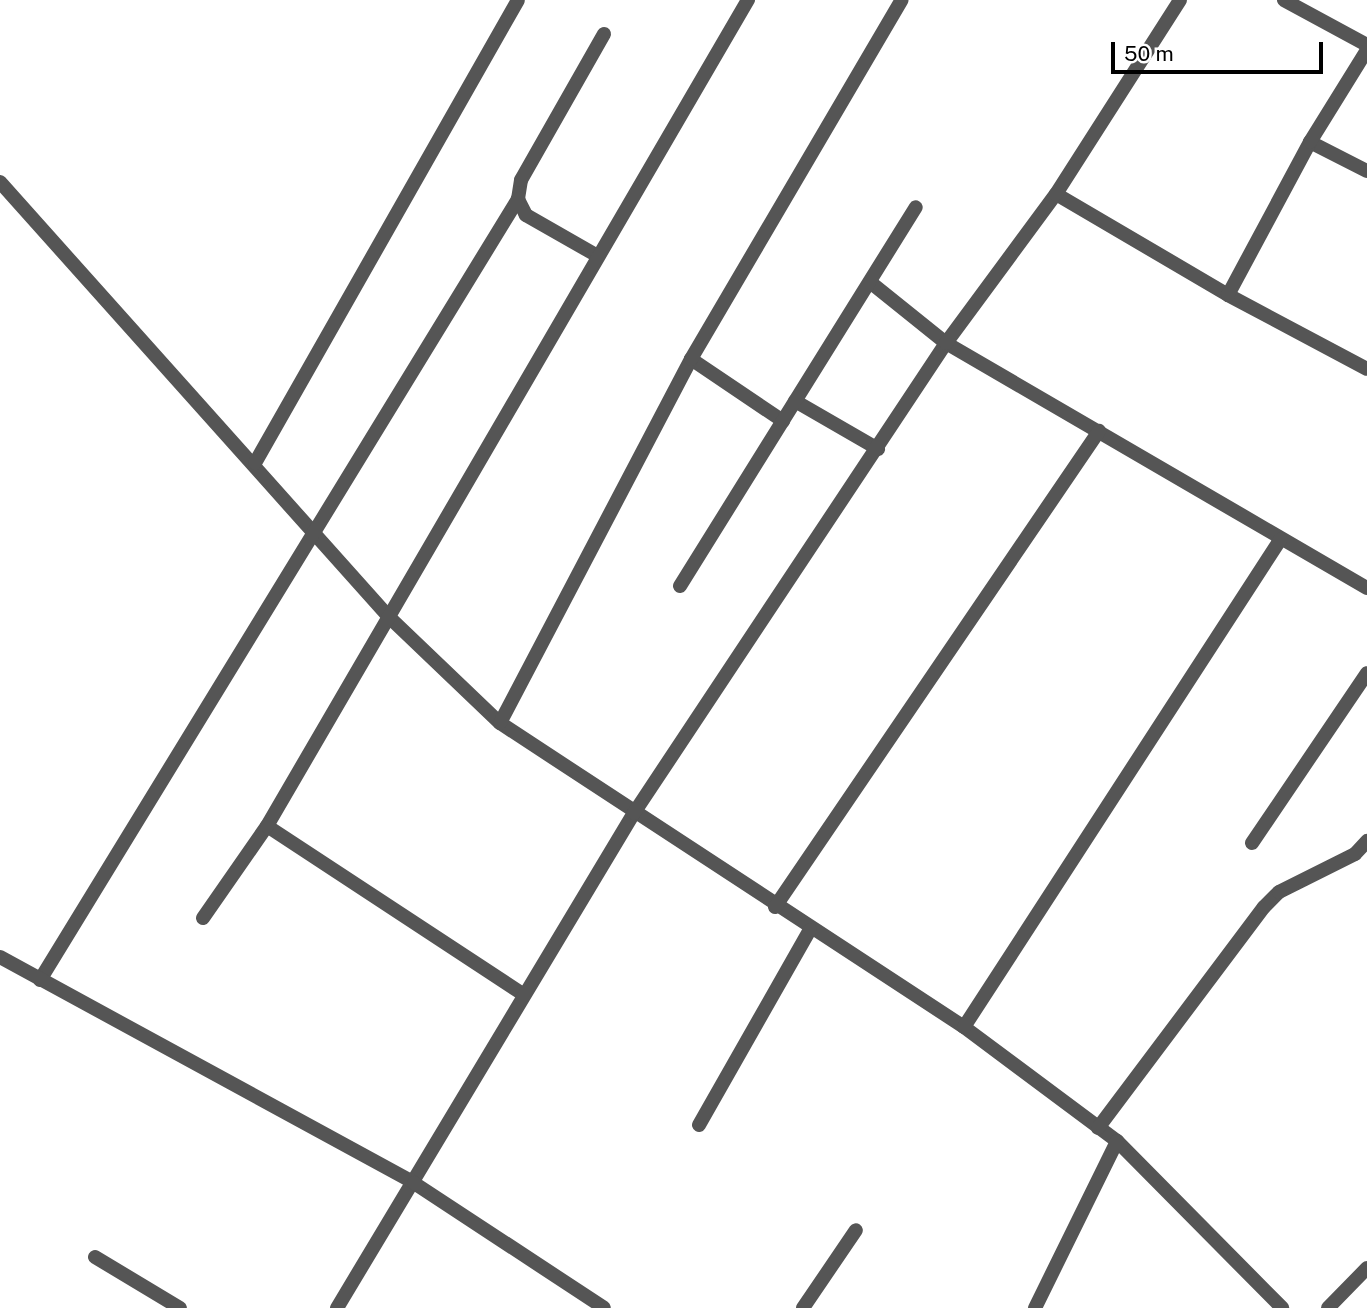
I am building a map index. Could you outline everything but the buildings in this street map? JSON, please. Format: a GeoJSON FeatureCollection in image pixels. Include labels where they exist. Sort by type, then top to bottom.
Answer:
{"type":"FeatureCollection","features":[{"type":"Feature","properties":{"kind":"street"},"geometry":{"type":"LineString","coordinates":[[254,463],[518,0]]}},
{"type":"Feature","properties":{"kind":"street"},"geometry":{"type":"LineString","coordinates":[[203,918],[267,826],[596,255],[748,0]]}},
{"type":"Feature","properties":{"kind":"street"},"geometry":{"type":"LineString","coordinates":[[500,723],[691,359],[902,0]]}},
{"type":"Feature","properties":{"kind":"street"},"geometry":{"type":"LineString","coordinates":[[337,1308],[634,813],[946,344],[1056,194],[1180,0]]}},
{"type":"Feature","properties":{"kind":"street"},"geometry":{"type":"LineString","coordinates":[[1228,295],[1310,142],[1367,48],[1284,0]]}},
{"type":"Feature","properties":{"kind":"street"},"geometry":{"type":"LineString","coordinates":[[40,980],[316,535],[518,199],[522,180],[604,34]]}},
{"type":"Feature","properties":{"kind":"street"},"geometry":{"type":"LineString","coordinates":[[1310,142],[1367,171]]}},
{"type":"Feature","properties":{"kind":"street"},"geometry":{"type":"LineString","coordinates":[[0,182],[389,617],[500,723],[810,930],[964,1027],[1117,1140],[1282,1308]]}},
{"type":"Feature","properties":{"kind":"street"},"geometry":{"type":"LineString","coordinates":[[1056,194],[1228,295],[1367,369]]}},
{"type":"Feature","properties":{"kind":"street"},"geometry":{"type":"LineString","coordinates":[[518,199],[526,215],[596,255]]}},
{"type":"Feature","properties":{"kind":"street"},"geometry":{"type":"LineString","coordinates":[[680,586],[916,207]]}},
{"type":"Feature","properties":{"kind":"street"},"geometry":{"type":"LineString","coordinates":[[870,282],[946,344],[1367,589]]}},
{"type":"Feature","properties":{"kind":"street"},"geometry":{"type":"LineString","coordinates":[[691,359],[783,421]]}},
{"type":"Feature","properties":{"kind":"street"},"geometry":{"type":"LineString","coordinates":[[795,401],[878,449]]}},
{"type":"Feature","properties":{"kind":"street"},"geometry":{"type":"LineString","coordinates":[[775,907],[1099,431]]}},
{"type":"Feature","properties":{"kind":"street"},"geometry":{"type":"LineString","coordinates":[[964,1027],[1280,540]]}},
{"type":"Feature","properties":{"kind":"street"},"geometry":{"type":"LineString","coordinates":[[1252,843],[1367,673]]}},
{"type":"Feature","properties":{"kind":"street"},"geometry":{"type":"LineString","coordinates":[[267,826],[523,994]]}},
{"type":"Feature","properties":{"kind":"street"},"geometry":{"type":"LineString","coordinates":[[1098,1128],[1264,907],[1279,892],[1355,854],[1367,841]]}},
{"type":"Feature","properties":{"kind":"street"},"geometry":{"type":"LineString","coordinates":[[699,1125],[810,930]]}},
{"type":"Feature","properties":{"kind":"street"},"geometry":{"type":"LineString","coordinates":[[0,957],[414,1183],[604,1308]]}},
{"type":"Feature","properties":{"kind":"street"},"geometry":{"type":"LineString","coordinates":[[1035,1308],[1117,1140]]}},
{"type":"Feature","properties":{"kind":"street"},"geometry":{"type":"LineString","coordinates":[[803,1308],[856,1230]]}},
{"type":"Feature","properties":{"kind":"street"},"geometry":{"type":"LineString","coordinates":[[95,1257],[180,1308]]}},
{"type":"Feature","properties":{"kind":"street"},"geometry":{"type":"LineString","coordinates":[[1328,1308],[1367,1268]]}}]}
